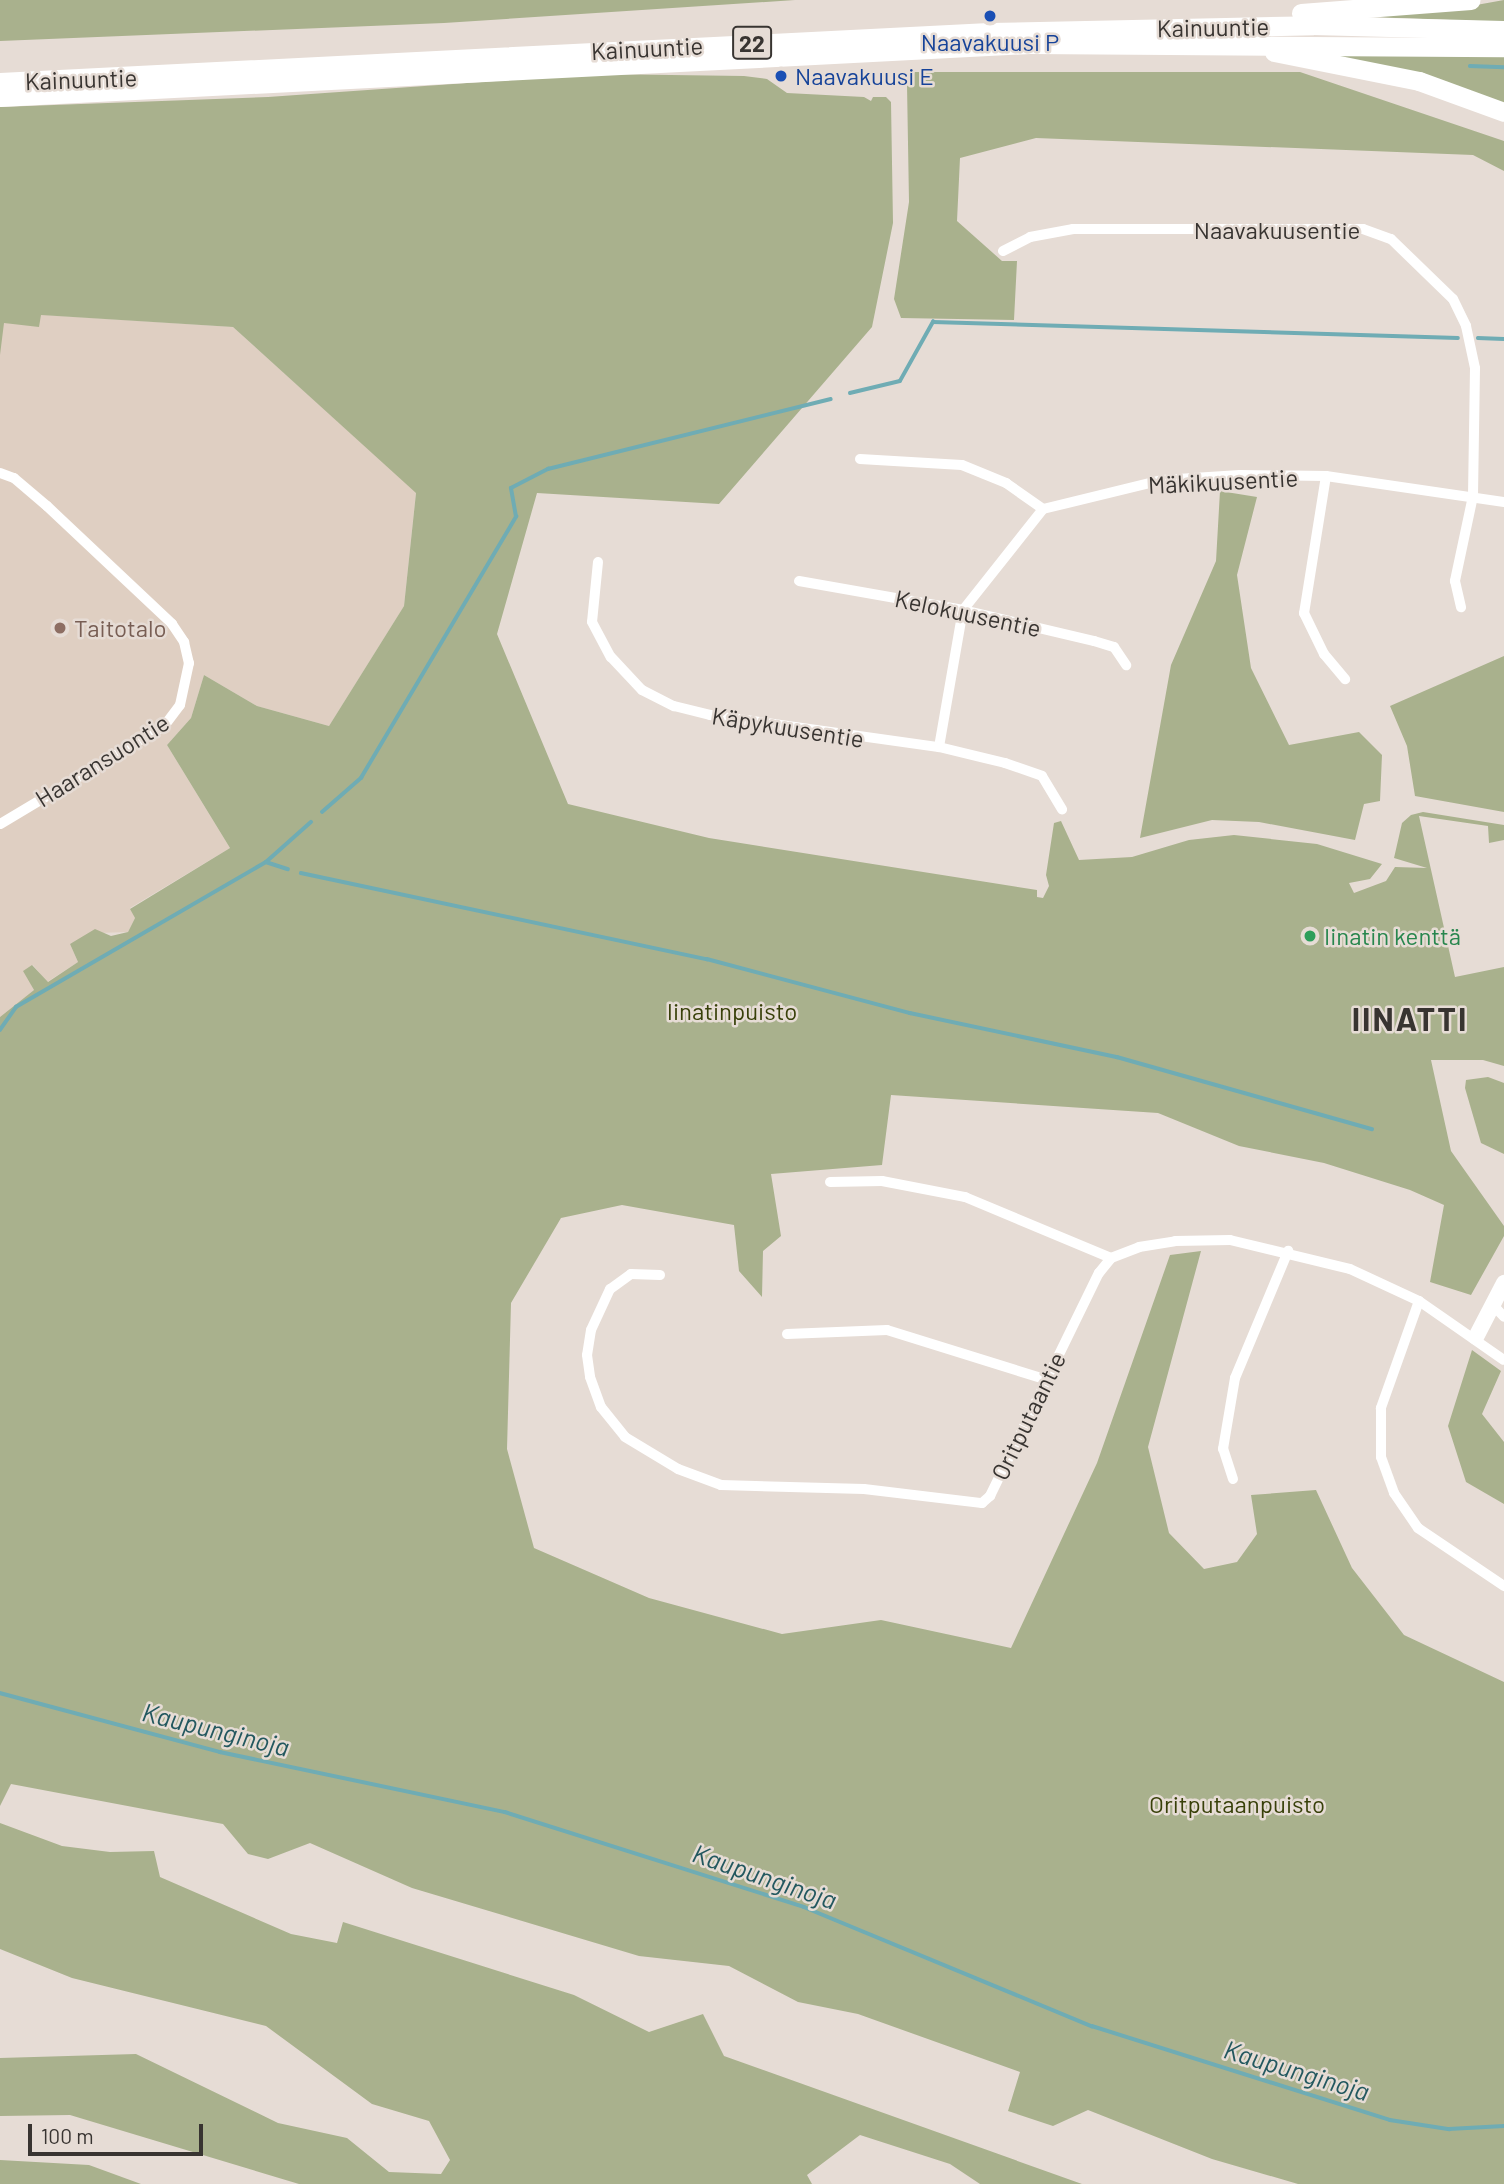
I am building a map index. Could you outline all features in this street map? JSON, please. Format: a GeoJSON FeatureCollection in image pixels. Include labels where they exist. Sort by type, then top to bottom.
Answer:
{"type":"FeatureCollection","features":[{"type":"Feature","properties":{"kind":"highway"},"geometry":{"type":"LineString","coordinates":[[1221,35],[1292,14],[1471,0]]}},
{"type":"Feature","properties":{"kind":"highway","name":"Kainuuntie"},"geometry":{"type":"LineString","coordinates":[[0,97],[863,50],[1221,35],[1314,25],[1504,30]]}},
{"type":"Feature","properties":{"kind":"highway"},"geometry":{"type":"LineString","coordinates":[[1221,35],[1386,72],[1452,90],[1504,112]]}},
{"type":"Feature","properties":{"kind":"highway","name":"Kainuuntie"},"geometry":{"type":"LineString","coordinates":[[0,82],[859,37],[1221,35],[1504,47]]}},
{"type":"Feature","properties":{"kind":"street","name":"Naavakuusentie"},"geometry":{"type":"LineString","coordinates":[[1003,251],[1030,237],[1073,229],[1363,229],[1384,235],[1442,285],[1466,326],[1475,369],[1473,496],[1455,581],[1461,607]]}},
{"type":"Feature","properties":{"kind":"street"},"geometry":{"type":"LineString","coordinates":[[860,460],[962,465],[1006,483],[1043,509],[963,610],[939,747]]}},
{"type":"Feature","properties":{"kind":"street","name":"Haaransuontie"},"geometry":{"type":"LineString","coordinates":[[0,472],[22,485],[172,624],[184,642],[189,663],[180,705],[164,726],[0,824]]}},
{"type":"Feature","properties":{"kind":"street","name":"Mäkikuusentie"},"geometry":{"type":"LineString","coordinates":[[1043,509],[1162,480],[1326,476],[1504,502]]}},
{"type":"Feature","properties":{"kind":"street"},"geometry":{"type":"LineString","coordinates":[[1326,476],[1304,613],[1324,654],[1345,679]]}},
{"type":"Feature","properties":{"kind":"street","name":"Käpykuusentie"},"geometry":{"type":"LineString","coordinates":[[598,562],[592,622],[611,657],[642,690],[674,706],[710,715],[939,747],[1042,776],[1062,809]]}},
{"type":"Feature","properties":{"kind":"street","name":"Kelokuusentie"},"geometry":{"type":"LineString","coordinates":[[799,581],[963,610],[1114,647],[1126,665]]}},
{"type":"Feature","properties":{"kind":"street"},"geometry":{"type":"LineString","coordinates":[[830,1182],[882,1181],[965,1196],[1111,1258],[1139,1247],[1175,1241],[1230,1240],[1288,1251],[1350,1269],[1419,1301],[1476,1337],[1504,1360]]}},
{"type":"Feature","properties":{"kind":"street"},"geometry":{"type":"LineString","coordinates":[[1233,1479],[1223,1449],[1235,1378],[1288,1251]]}},
{"type":"Feature","properties":{"kind":"street","name":"Oritputaantie"},"geometry":{"type":"LineString","coordinates":[[660,1275],[631,1274],[610,1289],[591,1330],[587,1355],[590,1377],[600,1407],[625,1437],[678,1469],[721,1485],[863,1489],[982,1503],[990,1496],[1044,1379],[1111,1258]]}},
{"type":"Feature","properties":{"kind":"street"},"geometry":{"type":"LineString","coordinates":[[1476,1337],[1498,1311],[1504,1283]]}},
{"type":"Feature","properties":{"kind":"street"},"geometry":{"type":"LineString","coordinates":[[1419,1301],[1381,1408],[1381,1457],[1394,1493],[1418,1528],[1504,1586]]}},
{"type":"Feature","properties":{"kind":"street"},"geometry":{"type":"LineString","coordinates":[[787,1334],[887,1330],[1044,1379]]}},
{"type":"Feature","properties":{"kind":"shaded area"},"geometry":{"type":"Polygon","coordinates":[[[0,312],[233,327],[416,492],[404,606],[329,726],[257,706],[204,675],[191,718],[167,745],[230,848],[130,908],[135,918],[128,932],[97,933],[70,944],[78,962],[47,982],[33,965],[24,971],[34,990],[0,1017],[0,312]]]}},
{"type":"Feature","properties":{"kind":"green space"},"geometry":{"type":"Polygon","coordinates":[[[0,0],[795,0],[444,23],[0,41],[0,0]]]}},
{"type":"Feature","properties":{"kind":"green space"},"geometry":{"type":"Polygon","coordinates":[[[1504,0],[1504,22],[1369,17],[1443,11],[1504,0]]]}},
{"type":"Feature","properties":{"kind":"green space"},"geometry":{"type":"Polygon","coordinates":[[[1312,52],[1504,56],[1504,106],[1312,52]]]}},
{"type":"Feature","properties":{"kind":"green space"},"geometry":{"type":"Polygon","coordinates":[[[915,72],[1300,72],[1504,141],[1504,171],[1473,155],[1036,138],[960,158],[957,221],[1002,261],[1017,261],[1014,320],[901,318],[894,299],[909,202],[907,85],[915,72]]]}},
{"type":"Feature","properties":{"kind":"green space"},"geometry":{"type":"Polygon","coordinates":[[[597,74],[744,76],[767,79],[787,93],[864,97],[871,101],[873,97],[886,97],[891,102],[893,223],[872,327],[719,504],[537,493],[497,634],[568,804],[709,838],[1037,890],[1037,897],[1043,898],[1049,886],[1046,875],[1054,823],[1061,821],[1079,860],[1132,857],[1189,840],[1234,835],[1317,844],[1382,864],[1370,879],[1349,883],[1354,893],[1386,881],[1395,867],[1427,868],[1394,858],[1402,823],[1411,815],[1423,812],[1504,825],[1504,840],[1489,843],[1488,826],[1419,816],[1455,977],[1504,967],[1504,1066],[1483,1060],[1431,1060],[1451,1151],[1504,1226],[1504,1236],[1471,1295],[1430,1282],[1444,1205],[1410,1190],[1324,1163],[1239,1146],[1158,1113],[891,1095],[882,1165],[771,1174],[781,1236],[763,1251],[762,1297],[739,1271],[734,1225],[622,1205],[561,1218],[511,1303],[507,1449],[534,1548],[649,1598],[782,1634],[881,1620],[1011,1648],[1097,1463],[1170,1255],[1201,1251],[1148,1447],[1169,1533],[1204,1569],[1237,1562],[1257,1534],[1251,1495],[1316,1490],[1352,1568],[1404,1635],[1504,1682],[1504,2184],[1298,2184],[1212,2159],[1088,2110],[1053,2126],[1008,2111],[1020,2072],[858,2014],[798,2002],[729,1966],[639,1956],[412,1888],[310,1843],[268,1859],[248,1854],[223,1824],[11,1784],[0,1806],[0,1017],[34,990],[23,971],[32,965],[48,982],[78,962],[70,944],[95,929],[111,936],[128,932],[135,918],[130,909],[230,848],[167,745],[191,718],[204,675],[257,706],[329,726],[404,606],[416,493],[233,327],[41,315],[39,327],[4,323],[0,355],[0,107],[268,97],[597,74]]]}},
{"type":"Feature","properties":{"kind":"green space"},"geometry":{"type":"Polygon","coordinates":[[[1220,491],[1257,497],[1237,575],[1251,668],[1289,745],[1359,732],[1382,755],[1380,801],[1364,804],[1355,840],[1259,822],[1212,820],[1140,838],[1171,665],[1216,561],[1220,491]]]}},
{"type":"Feature","properties":{"kind":"green space"},"geometry":{"type":"Polygon","coordinates":[[[1504,656],[1504,812],[1415,796],[1407,746],[1390,706],[1504,656]]]}},
{"type":"Feature","properties":{"kind":"green space"},"geometry":{"type":"Polygon","coordinates":[[[1488,1077],[1504,1083],[1504,1154],[1481,1143],[1465,1088],[1466,1080],[1488,1077]]]}},
{"type":"Feature","properties":{"kind":"green space"},"geometry":{"type":"Polygon","coordinates":[[[1472,1350],[1501,1371],[1482,1414],[1504,1442],[1504,1504],[1466,1482],[1448,1426],[1472,1350]]]}},
{"type":"Feature","properties":{"kind":"green space"},"geometry":{"type":"Polygon","coordinates":[[[0,1823],[62,1846],[110,1852],[154,1851],[160,1877],[291,1934],[337,1943],[343,1922],[574,1995],[649,2032],[703,2014],[724,2056],[1082,2184],[980,2184],[950,2164],[860,2135],[807,2175],[812,2184],[299,2184],[70,2115],[0,2116],[0,2058],[136,2054],[278,2123],[347,2138],[389,2172],[441,2174],[450,2160],[429,2121],[372,2104],[266,2026],[72,1978],[0,1949],[0,1823]]]}},
{"type":"Feature","properties":{"kind":"green space"},"geometry":{"type":"Polygon","coordinates":[[[0,2160],[89,2165],[141,2184],[0,2184],[0,2160]]]}},
{"type":"Feature","properties":{"kind":"waterway"},"geometry":{"type":"LineString","coordinates":[[1470,66],[1504,67]]}},
{"type":"Feature","properties":{"kind":"waterway"},"geometry":{"type":"LineString","coordinates":[[850,393],[900,381],[933,322],[1458,338]]}},
{"type":"Feature","properties":{"kind":"waterway"},"geometry":{"type":"LineString","coordinates":[[1478,338],[1504,339]]}},
{"type":"Feature","properties":{"kind":"waterway"},"geometry":{"type":"LineString","coordinates":[[322,812],[361,778],[516,517],[511,488],[548,469],[830,399]]}},
{"type":"Feature","properties":{"kind":"waterway"},"geometry":{"type":"LineString","coordinates":[[266,862],[311,822]]}},
{"type":"Feature","properties":{"kind":"waterway"},"geometry":{"type":"LineString","coordinates":[[0,1030],[16,1007],[266,862],[288,869]]}},
{"type":"Feature","properties":{"kind":"waterway"},"geometry":{"type":"LineString","coordinates":[[301,873],[707,959],[910,1013],[1117,1057],[1372,1129]]}},
{"type":"Feature","properties":{"kind":"waterway","name":"Kaupunginoja"},"geometry":{"type":"LineString","coordinates":[[0,1693],[220,1752],[505,1812],[804,1907],[1092,2026],[1390,2120],[1449,2129],[1504,2126]]}},
{"type":"Feature","properties":{"kind":"place","name":"Naavakuusi P"},"geometry":{"type":"Point","coordinates":[990,16]}},
{"type":"Feature","properties":{"kind":"place","name":"Naavakuusi E"},"geometry":{"type":"Point","coordinates":[781,76]}},
{"type":"Feature","properties":{"kind":"place","name":"Taitotalo"},"geometry":{"type":"Point","coordinates":[60,628]}},
{"type":"Feature","properties":{"kind":"place","name":"Iinatin kenttä"},"geometry":{"type":"Point","coordinates":[1310,936]}},
{"type":"Feature","properties":{"kind":"district","name":"IINATTI"},"geometry":{"type":"Point","coordinates":[1410,1018]}},
{"type":"Feature","properties":{"kind":"park label","name":"Iinatinpuisto"},"geometry":{"type":"Point","coordinates":[732,1011]}},
{"type":"Feature","properties":{"kind":"park label","name":"Oritputaanpuisto"},"geometry":{"type":"Point","coordinates":[1237,1804]}}]}
